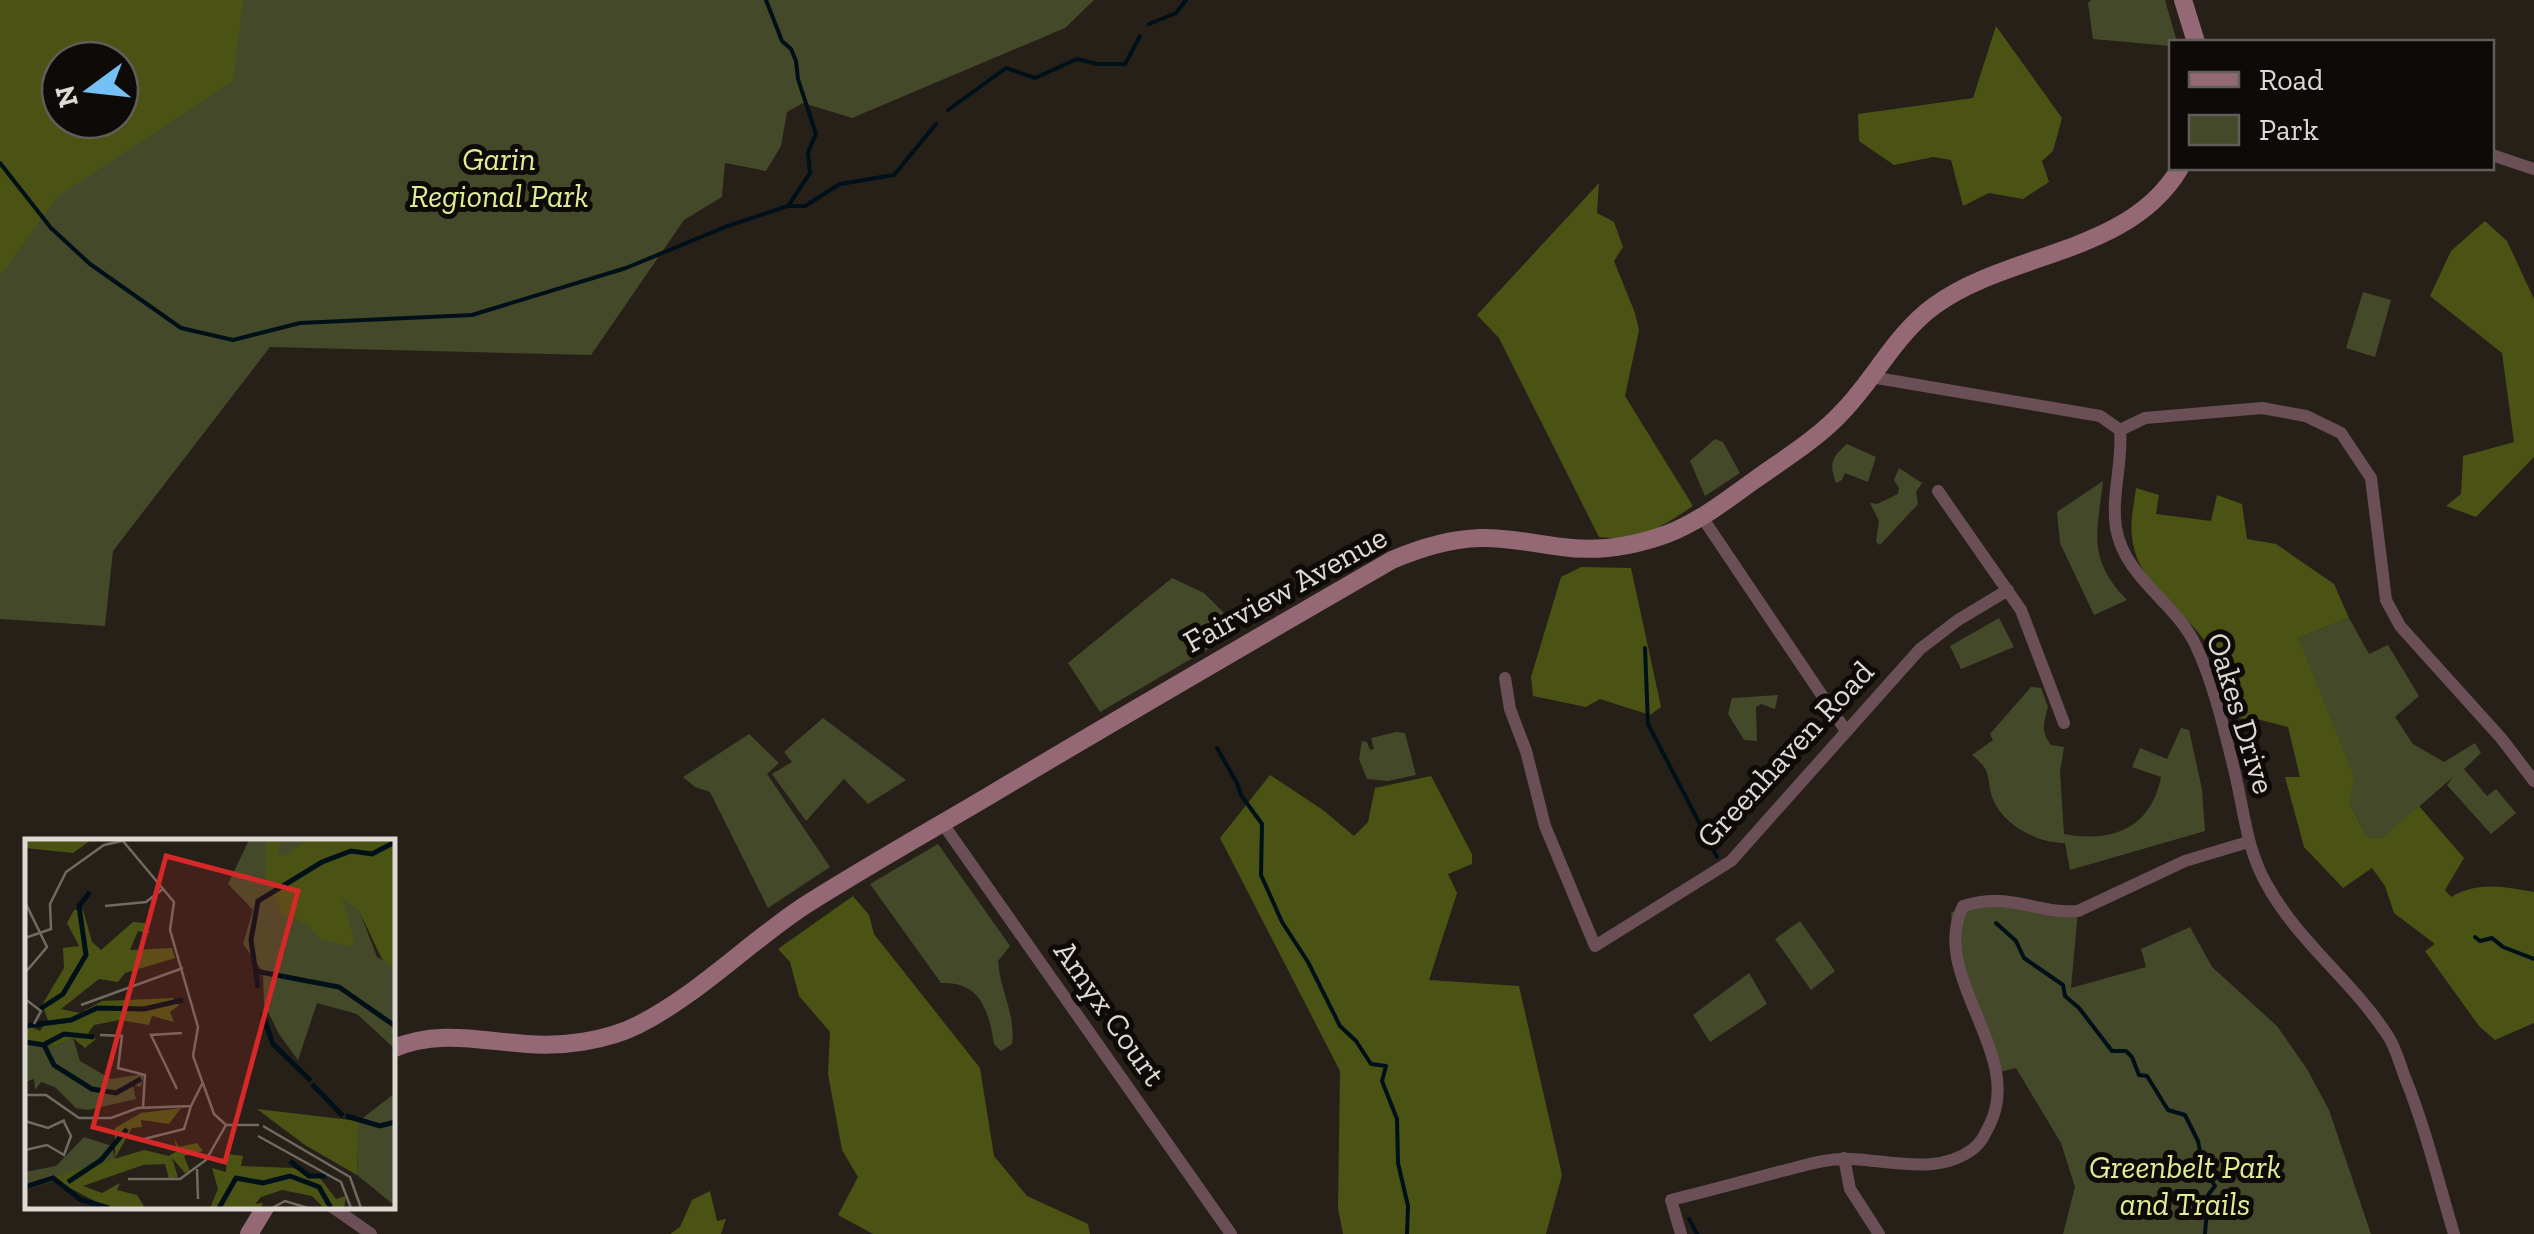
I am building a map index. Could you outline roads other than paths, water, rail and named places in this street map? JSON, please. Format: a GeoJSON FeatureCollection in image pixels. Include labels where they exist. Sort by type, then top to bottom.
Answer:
{"type":"FeatureCollection","features":[{"type":"Feature","properties":{"kind":"main road"},"geometry":{"type":"LineString","coordinates":[[2184,0],[2195,40]]}},
{"type":"Feature","properties":{"kind":"main road","name":"Fairview Avenue"},"geometry":{"type":"LineString","coordinates":[[395,1048],[436,1037],[562,1044],[606,1037],[636,1026],[714,975],[802,908],[1271,630],[1415,550],[1481,538],[1564,548],[1601,548],[1666,535],[1702,517],[1820,434],[1871,378],[1904,334],[1934,306],[1968,286],[2131,218],[2166,188],[2179,170]]}},
{"type":"Feature","properties":{"kind":"main road"},"geometry":{"type":"LineString","coordinates":[[249,1234],[264,1209]]}},
{"type":"Feature","properties":{"kind":"street"},"geometry":{"type":"LineString","coordinates":[[2494,155],[2534,169]]}},
{"type":"Feature","properties":{"kind":"street"},"geometry":{"type":"LineString","coordinates":[[1871,378],[2100,416],[2120,430],[2146,418],[2262,408],[2306,416],[2341,433],[2371,478],[2386,600],[2400,626],[2501,738],[2534,781]]}},
{"type":"Feature","properties":{"kind":"street","name":"Oakes Drive"},"geometry":{"type":"LineString","coordinates":[[2120,430],[2122,455],[2116,490],[2116,529],[2128,561],[2188,628],[2203,660],[2234,770],[2248,842],[2266,883],[2288,918],[2347,982],[2389,1036],[2413,1096],[2454,1234]]}},
{"type":"Feature","properties":{"kind":"street"},"geometry":{"type":"LineString","coordinates":[[1938,491],[2021,610],[2064,723]]}},
{"type":"Feature","properties":{"kind":"street"},"geometry":{"type":"LineString","coordinates":[[1702,517],[1846,731]]}},
{"type":"Feature","properties":{"kind":"street","name":"Greenhaven Road"},"geometry":{"type":"LineString","coordinates":[[1505,678],[1510,709],[1526,751],[1545,826],[1595,946],[1731,862],[1920,649],[2008,590]]}},
{"type":"Feature","properties":{"kind":"street","name":"Amyx Court"},"geometry":{"type":"LineString","coordinates":[[942,824],[1231,1234]]}},
{"type":"Feature","properties":{"kind":"street"},"geometry":{"type":"LineString","coordinates":[[1681,1234],[1671,1200],[1844,1158],[1940,1165],[1960,1158],[1980,1143],[1995,1114],[2000,1082],[1957,958],[1954,932],[1963,906],[1986,899],[2006,899],[2061,913],[2078,911],[2185,862],[2248,842]]}},
{"type":"Feature","properties":{"kind":"street"},"geometry":{"type":"LineString","coordinates":[[1844,1158],[1850,1189],[1878,1234]]}},
{"type":"Feature","properties":{"kind":"street"},"geometry":{"type":"LineString","coordinates":[[336,1209],[371,1234]]}},
{"type":"Feature","properties":{"kind":"waterway"},"geometry":{"type":"LineString","coordinates":[[766,0],[782,41],[796,61],[816,134],[808,152],[810,173],[788,206]]}},
{"type":"Feature","properties":{"kind":"waterway"},"geometry":{"type":"LineString","coordinates":[[1149,24],[1176,13],[1186,0]]}},
{"type":"Feature","properties":{"kind":"waterway"},"geometry":{"type":"LineString","coordinates":[[948,110],[1006,68],[1035,78],[1077,59],[1125,64],[1140,36]]}},
{"type":"Feature","properties":{"kind":"waterway"},"geometry":{"type":"LineString","coordinates":[[0,163],[51,228],[90,264],[181,328],[233,340],[300,323],[472,315],[626,268],[725,227],[788,206],[805,206],[840,184],[894,175],[936,124]]}},
{"type":"Feature","properties":{"kind":"waterway"},"geometry":{"type":"LineString","coordinates":[[1645,648],[1648,724],[1717,857]]}},
{"type":"Feature","properties":{"kind":"waterway"},"geometry":{"type":"LineString","coordinates":[[1217,748],[1241,795],[1262,824],[1261,875],[1282,922],[1308,962],[1340,1026],[1371,1064],[1386,1066],[1382,1081],[1397,1119],[1398,1163],[1408,1206],[1407,1234]]}},
{"type":"Feature","properties":{"kind":"waterway"},"geometry":{"type":"LineString","coordinates":[[1996,923],[2016,941],[2024,958],[2063,985],[2065,996],[2112,1051],[2126,1051],[2132,1057],[2139,1075],[2147,1076],[2168,1110],[2185,1115],[2198,1141],[2203,1168],[2215,1186],[2208,1195],[2205,1234]]}},
{"type":"Feature","properties":{"kind":"waterway"},"geometry":{"type":"LineString","coordinates":[[2475,937],[2480,941],[2492,938],[2503,947],[2534,959]]}},
{"type":"Feature","properties":{"kind":"waterway"},"geometry":{"type":"LineString","coordinates":[[1689,1219],[1697,1234]]}},
{"type":"Feature","properties":{"kind":"park label","name":"Garin Regional Park"},"geometry":{"type":"Point","coordinates":[499,178]}},
{"type":"Feature","properties":{"kind":"park label","name":"Greenbelt Park and Trails"},"geometry":{"type":"Point","coordinates":[2185,1186]}}]}
